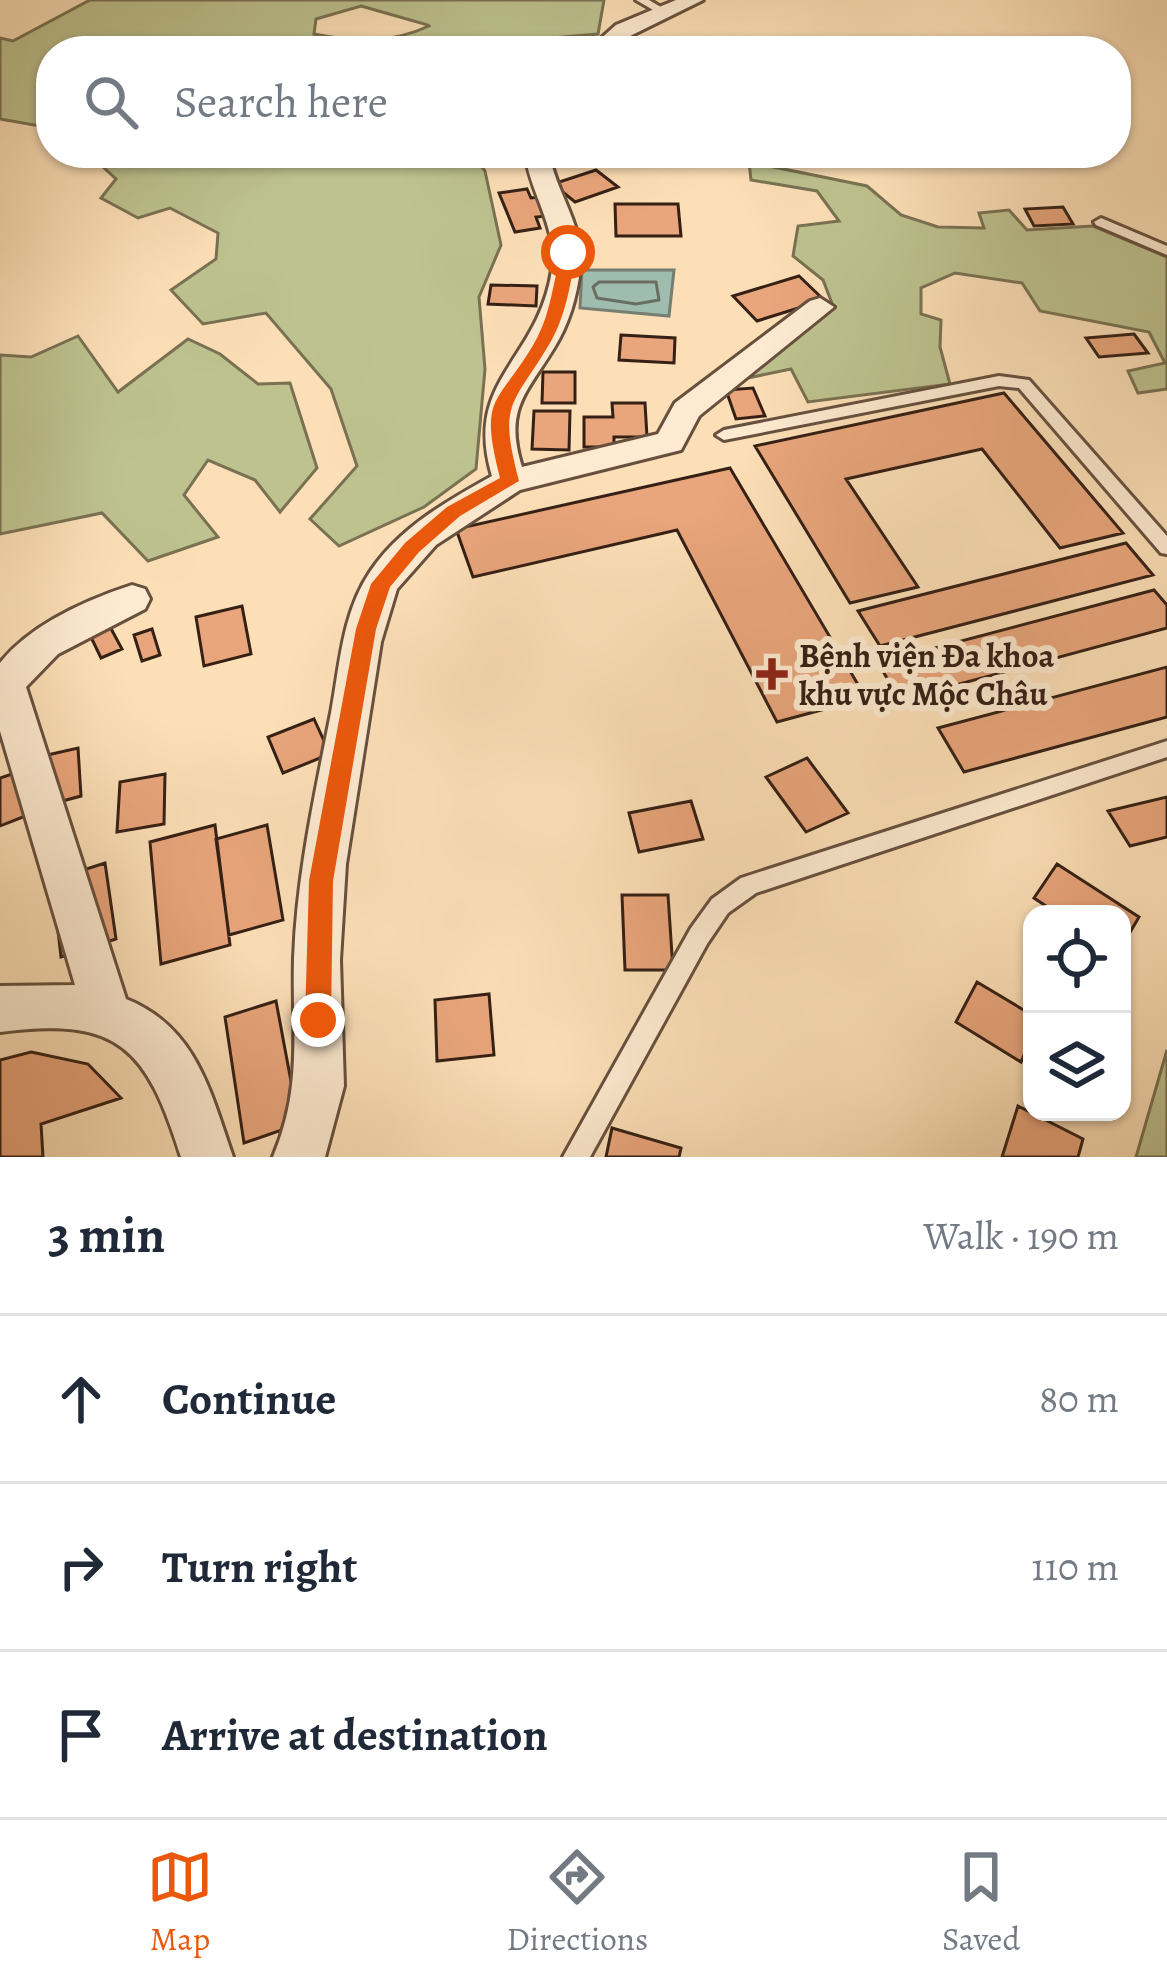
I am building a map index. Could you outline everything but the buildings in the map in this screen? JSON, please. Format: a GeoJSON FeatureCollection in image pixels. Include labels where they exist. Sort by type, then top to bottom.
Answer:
{"type":"FeatureCollection","features":[{"type":"Feature","properties":{"kind":"street"},"geometry":{"type":"LineString","coordinates":[[613,36],[692,0]]}},
{"type":"Feature","properties":{"kind":"street"},"geometry":{"type":"LineString","coordinates":[[510,481],[497,433],[499,415],[507,390],[544,340],[562,292],[568,252],[567,235],[541,184],[539,168]]}},
{"type":"Feature","properties":{"kind":"street"},"geometry":{"type":"LineString","coordinates":[[299,1157],[311,1136],[320,1086],[321,881],[366,629],[381,584],[412,548],[454,512],[510,481],[670,442],[686,410],[820,307]]}},
{"type":"Feature","properties":{"kind":"street"},"geometry":{"type":"LineString","coordinates":[[108,1016],[6,686],[16,664],[44,643],[132,599]]}},
{"type":"Feature","properties":{"kind":"street"},"geometry":{"type":"LineString","coordinates":[[0,1009],[46,1002],[108,1016],[152,1039],[176,1072],[207,1157]]}},
{"type":"Feature","properties":{"kind":"lane"},"geometry":{"type":"LineString","coordinates":[[641,0],[664,12]]}},
{"type":"Feature","properties":{"kind":"lane"},"geometry":{"type":"LineString","coordinates":[[1101,221],[1167,250]]}},
{"type":"Feature","properties":{"kind":"lane"},"geometry":{"type":"LineString","coordinates":[[724,434],[999,381],[1024,383],[1167,548]]}},
{"type":"Feature","properties":{"kind":"lane"},"geometry":{"type":"LineString","coordinates":[[576,1157],[699,936],[721,906],[748,885],[1167,749]]}},
{"type":"Feature","properties":{"kind":"green space"},"geometry":{"type":"Polygon","coordinates":[[[90,0],[604,0],[598,34],[575,36],[400,36],[429,26],[361,6],[316,19],[314,34],[326,36],[36,36],[36,125],[0,119],[0,38],[13,41],[90,0]]]}},
{"type":"Feature","properties":{"kind":"green space"},"geometry":{"type":"Polygon","coordinates":[[[104,168],[483,168],[501,245],[479,297],[485,369],[476,469],[424,507],[339,546],[310,519],[357,466],[331,389],[266,313],[203,324],[171,290],[216,259],[218,233],[170,208],[138,218],[101,198],[116,179],[104,168]]]}},
{"type":"Feature","properties":{"kind":"green space"},"geometry":{"type":"Polygon","coordinates":[[[750,168],[778,168],[867,186],[901,215],[938,227],[984,228],[979,213],[1009,210],[1027,230],[1093,226],[1167,257],[1167,389],[1138,393],[1128,371],[1165,363],[1149,332],[1040,311],[1022,283],[955,273],[921,288],[921,314],[941,320],[940,347],[950,384],[808,402],[791,369],[738,380],[833,306],[823,280],[793,256],[798,226],[839,221],[817,191],[751,180],[750,168]]]}},
{"type":"Feature","properties":{"kind":"green space"},"geometry":{"type":"Polygon","coordinates":[[[78,336],[118,392],[188,339],[220,354],[258,384],[290,383],[317,468],[280,512],[255,480],[208,460],[184,495],[218,537],[148,561],[102,513],[0,534],[0,355],[31,357],[78,336]]]}},
{"type":"Feature","properties":{"kind":"green space"},"geometry":{"type":"Polygon","coordinates":[[[1167,1050],[1167,1157],[1136,1157],[1167,1050]]]}},
{"type":"Feature","properties":{"kind":"water"},"geometry":{"type":"Polygon","coordinates":[[[582,270],[674,270],[669,316],[580,308],[582,270]]]}},
{"type":"Feature","properties":{"kind":"place","name":"Bệnh viện Đa khoa khu vực Mộc Châu"},"geometry":{"type":"Point","coordinates":[772,674]}},
{"type":"Feature","properties":{"kind":"route"},"geometry":{"type":"LineString","coordinates":[[318,1020],[321,881],[366,629],[381,584],[412,548],[454,512],[510,481],[497,433],[499,415],[507,390],[544,340],[562,292],[568,252]]}}]}
